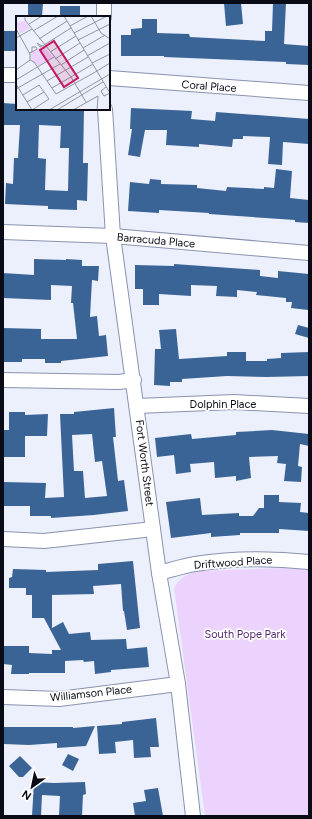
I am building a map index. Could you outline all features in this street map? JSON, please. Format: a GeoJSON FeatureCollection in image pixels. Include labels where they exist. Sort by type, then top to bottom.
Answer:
{"type":"FeatureCollection","features":[{"type":"Feature","properties":{"kind":"street"},"geometry":{"type":"LineString","coordinates":[[104,3],[104,16]]}},
{"type":"Feature","properties":{"kind":"street"},"geometry":{"type":"LineString","coordinates":[[3,75],[16,75]]}},
{"type":"Feature","properties":{"kind":"street","name":"Coral Place"},"geometry":{"type":"LineString","coordinates":[[110,78],[309,93]]}},
{"type":"Feature","properties":{"kind":"street","name":"Fort Worth Street"},"geometry":{"type":"LineString","coordinates":[[105,110],[113,236],[134,380],[159,573],[178,684],[194,816]]}},
{"type":"Feature","properties":{"kind":"street","name":"Barracuda Place"},"geometry":{"type":"LineString","coordinates":[[3,232],[113,236],[309,253]]}},
{"type":"Feature","properties":{"kind":"street"},"geometry":{"type":"LineString","coordinates":[[3,380],[119,382],[134,380]]}},
{"type":"Feature","properties":{"kind":"street","name":"Dolphin Place"},"geometry":{"type":"LineString","coordinates":[[137,406],[234,402],[309,406]]}},
{"type":"Feature","properties":{"kind":"street"},"geometry":{"type":"LineString","coordinates":[[3,540],[44,541],[153,529]]}},
{"type":"Feature","properties":{"kind":"street","name":"Driftwood Place"},"geometry":{"type":"LineString","coordinates":[[159,573],[194,564],[233,560],[282,559],[309,562]]}},
{"type":"Feature","properties":{"kind":"street","name":"Williamson Place"},"geometry":{"type":"LineString","coordinates":[[3,697],[59,699],[178,684]]}},
{"type":"Feature","properties":{"kind":"green space","name":"South Pope Park"},"geometry":{"type":"Polygon","coordinates":[[[285,568],[309,570],[309,816],[205,816],[174,588],[184,576],[200,571],[285,568]]]}},
{"type":"Feature","properties":{"kind":"building"},"geometry":{"type":"Polygon","coordinates":[[[28,3],[43,3],[42,16],[28,16],[28,3]]]}},
{"type":"Feature","properties":{"kind":"building"},"geometry":{"type":"Polygon","coordinates":[[[224,3],[241,3],[243,24],[226,26],[224,3]]]}},
{"type":"Feature","properties":{"kind":"building"},"geometry":{"type":"Polygon","coordinates":[[[273,3],[286,3],[284,44],[309,46],[309,65],[286,64],[286,62],[164,56],[121,56],[121,35],[131,35],[131,29],[142,28],[142,19],[157,19],[157,33],[189,34],[190,37],[265,41],[265,31],[272,31],[273,3]]]}},
{"type":"Feature","properties":{"kind":"building"},"geometry":{"type":"Polygon","coordinates":[[[60,6],[80,6],[80,16],[60,16],[60,6]]]}},
{"type":"Feature","properties":{"kind":"building"},"geometry":{"type":"Polygon","coordinates":[[[4,31],[16,31],[16,51],[3,51],[4,31]]]}},
{"type":"Feature","properties":{"kind":"building"},"geometry":{"type":"Polygon","coordinates":[[[3,103],[16,104],[16,110],[84,110],[83,163],[88,163],[87,201],[77,200],[77,210],[48,209],[48,206],[5,204],[6,183],[13,184],[14,158],[18,158],[20,125],[3,125],[3,103]],[[39,125],[38,158],[46,159],[45,190],[68,191],[69,148],[60,148],[61,126],[39,125]]]}},
{"type":"Feature","properties":{"kind":"building"},"geometry":{"type":"Polygon","coordinates":[[[131,108],[192,111],[191,119],[215,121],[216,112],[309,119],[309,144],[283,142],[282,165],[268,164],[270,137],[243,136],[243,139],[233,139],[232,147],[199,144],[199,147],[166,145],[167,130],[145,130],[140,157],[128,155],[132,129],[130,129],[131,108]]]}},
{"type":"Feature","properties":{"kind":"building"},"geometry":{"type":"Polygon","coordinates":[[[276,169],[292,171],[290,198],[309,200],[309,223],[295,222],[295,220],[209,213],[159,210],[159,213],[128,211],[130,182],[149,184],[150,179],[161,180],[161,184],[197,185],[197,188],[226,191],[227,187],[264,189],[264,187],[274,188],[276,169]]]}},
{"type":"Feature","properties":{"kind":"building"},"geometry":{"type":"Polygon","coordinates":[[[34,259],[82,260],[82,266],[99,266],[98,281],[92,280],[90,317],[97,316],[99,336],[106,335],[108,356],[61,361],[61,363],[45,363],[45,359],[22,359],[22,362],[3,362],[3,328],[41,329],[41,339],[77,339],[73,303],[71,303],[72,286],[51,285],[51,300],[3,298],[3,273],[34,275],[34,259]]]}},
{"type":"Feature","properties":{"kind":"building"},"geometry":{"type":"Polygon","coordinates":[[[174,264],[260,270],[260,276],[278,278],[278,271],[309,274],[308,310],[291,308],[292,302],[286,302],[286,298],[256,295],[257,292],[237,290],[237,297],[216,296],[217,286],[191,285],[191,296],[159,294],[159,305],[143,305],[143,289],[135,289],[135,265],[174,266],[174,264]]]}},
{"type":"Feature","properties":{"kind":"building"},"geometry":{"type":"Polygon","coordinates":[[[298,325],[309,328],[309,338],[295,334],[298,325]]]}},
{"type":"Feature","properties":{"kind":"building"},"geometry":{"type":"Polygon","coordinates":[[[176,329],[179,359],[227,356],[227,352],[246,352],[246,361],[267,361],[267,359],[281,358],[281,353],[309,352],[309,376],[227,376],[182,379],[182,382],[170,382],[170,386],[154,385],[155,349],[161,349],[159,330],[176,329]]]}},
{"type":"Feature","properties":{"kind":"building"},"geometry":{"type":"Polygon","coordinates":[[[114,408],[116,437],[113,437],[118,481],[124,480],[128,511],[51,518],[51,516],[30,516],[30,506],[3,506],[3,482],[46,483],[45,498],[64,497],[60,414],[74,414],[74,412],[114,408]],[[92,434],[72,435],[74,471],[83,471],[85,498],[107,496],[102,461],[95,462],[92,434]]]}},
{"type":"Feature","properties":{"kind":"building"},"geometry":{"type":"Polygon","coordinates":[[[9,412],[25,412],[25,415],[48,414],[47,436],[25,436],[25,457],[3,457],[3,430],[9,430],[9,412]]]}},
{"type":"Feature","properties":{"kind":"building"},"geometry":{"type":"Polygon","coordinates":[[[272,430],[309,434],[309,446],[300,444],[298,466],[302,467],[301,482],[284,481],[286,464],[277,463],[278,456],[249,457],[251,478],[236,481],[236,476],[215,478],[214,462],[190,464],[191,472],[176,474],[174,455],[157,457],[155,438],[191,434],[192,439],[236,435],[236,432],[272,430]]]}},
{"type":"Feature","properties":{"kind":"building"},"geometry":{"type":"Polygon","coordinates":[[[264,495],[279,495],[279,502],[301,503],[300,512],[309,513],[309,531],[279,529],[279,533],[240,533],[240,535],[211,537],[211,533],[171,538],[166,502],[200,498],[202,515],[239,513],[239,516],[253,516],[259,508],[264,508],[264,495]]]}},
{"type":"Feature","properties":{"kind":"building"},"geometry":{"type":"Polygon","coordinates":[[[133,561],[140,628],[127,630],[123,611],[121,584],[93,586],[94,594],[52,595],[52,628],[63,622],[69,634],[90,632],[91,640],[126,639],[127,649],[147,647],[149,667],[111,670],[111,672],[95,674],[94,661],[84,662],[83,660],[65,661],[65,673],[11,674],[12,665],[3,664],[3,646],[29,646],[29,653],[52,654],[52,650],[61,650],[44,618],[32,618],[32,595],[26,595],[26,588],[9,588],[9,578],[12,577],[13,569],[46,570],[46,572],[98,570],[98,564],[133,561]]]}},
{"type":"Feature","properties":{"kind":"building"},"geometry":{"type":"Polygon","coordinates":[[[156,718],[159,747],[150,747],[151,757],[134,758],[133,740],[115,742],[116,753],[99,754],[97,726],[122,724],[122,722],[156,718]]]}},
{"type":"Feature","properties":{"kind":"building"},"geometry":{"type":"Polygon","coordinates":[[[95,726],[86,746],[57,748],[57,743],[29,745],[3,744],[3,727],[73,728],[95,726]]]}},
{"type":"Feature","properties":{"kind":"building"},"geometry":{"type":"Polygon","coordinates":[[[68,754],[79,759],[73,771],[62,765],[68,754]]]}},
{"type":"Feature","properties":{"kind":"building"},"geometry":{"type":"Polygon","coordinates":[[[20,756],[32,768],[23,777],[19,777],[9,766],[20,756]]]}},
{"type":"Feature","properties":{"kind":"building"},"geometry":{"type":"Polygon","coordinates":[[[34,782],[85,782],[86,794],[83,795],[82,816],[59,816],[60,796],[42,795],[41,816],[32,816],[34,782]]]}},
{"type":"Feature","properties":{"kind":"building"},"geometry":{"type":"Polygon","coordinates":[[[158,788],[163,816],[135,816],[133,803],[146,801],[144,790],[158,788]]]}}]}
